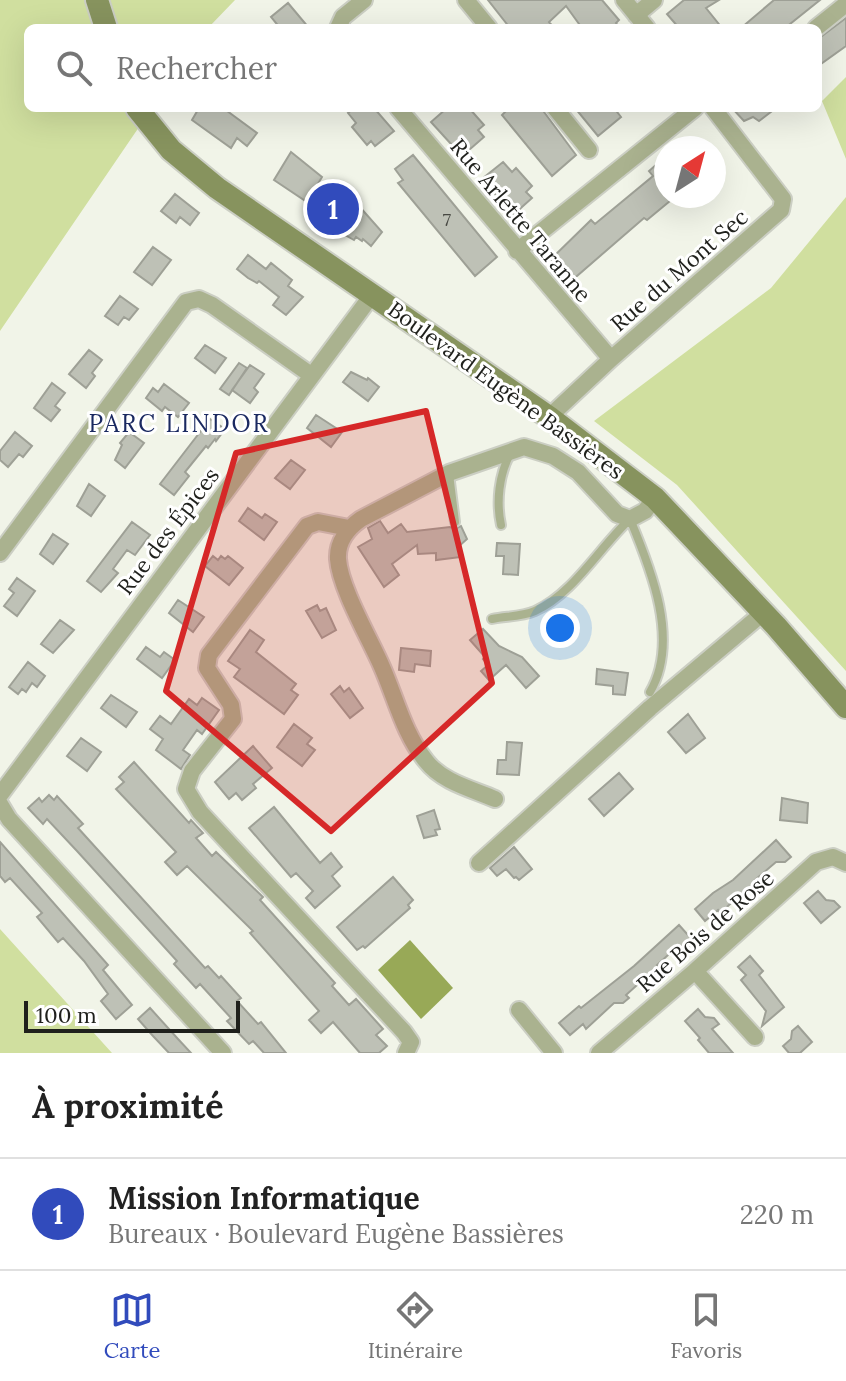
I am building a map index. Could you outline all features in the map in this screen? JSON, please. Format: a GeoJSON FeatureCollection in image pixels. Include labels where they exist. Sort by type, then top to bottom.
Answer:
{"type":"FeatureCollection","features":[{"type":"Feature","properties":{"kind":"street"},"geometry":{"type":"LineString","coordinates":[[97,0],[105,24]]}},
{"type":"Feature","properties":{"kind":"street"},"geometry":{"type":"LineString","coordinates":[[340,24],[343,17],[364,0]]}},
{"type":"Feature","properties":{"kind":"street"},"geometry":{"type":"LineString","coordinates":[[466,0],[486,24]]}},
{"type":"Feature","properties":{"kind":"street"},"geometry":{"type":"LineString","coordinates":[[624,0],[642,21],[654,0]]}},
{"type":"Feature","properties":{"kind":"street"},"geometry":{"type":"LineString","coordinates":[[821,24],[846,4]]}},
{"type":"Feature","properties":{"kind":"street","name":"Boulevard Eugène Bassières"},"geometry":{"type":"LineString","coordinates":[[140,112],[171,150],[217,188],[549,417],[655,498],[846,707]]}},
{"type":"Feature","properties":{"kind":"street","name":"Rue Arlette Taranne"},"geometry":{"type":"LineString","coordinates":[[401,112],[611,359]]}},
{"type":"Feature","properties":{"kind":"street"},"geometry":{"type":"LineString","coordinates":[[558,112],[589,150]]}},
{"type":"Feature","properties":{"kind":"street"},"geometry":{"type":"LineString","coordinates":[[517,251],[690,112]]}},
{"type":"Feature","properties":{"kind":"street","name":"Rue du Mont Sec"},"geometry":{"type":"LineString","coordinates":[[549,417],[781,210],[783,199],[717,112]]}},
{"type":"Feature","properties":{"kind":"street","name":"Rue des Épices"},"geometry":{"type":"LineString","coordinates":[[0,795],[372,295]]}},
{"type":"Feature","properties":{"kind":"street"},"geometry":{"type":"LineString","coordinates":[[0,553],[186,302],[199,299],[212,305],[311,375]]}},
{"type":"Feature","properties":{"kind":"street"},"geometry":{"type":"LineString","coordinates":[[495,799],[442,777],[427,762],[406,729],[349,595],[338,559],[342,540],[349,528],[449,473],[524,447],[553,456],[578,472],[617,514],[630,519],[645,511],[655,498]]}},
{"type":"Feature","properties":{"kind":"street"},"geometry":{"type":"LineString","coordinates":[[349,528],[318,522],[307,526],[209,655],[207,668],[231,705],[233,719],[192,771],[186,789],[200,812],[404,1032],[411,1042],[406,1053]]}},
{"type":"Feature","properties":{"kind":"street"},"geometry":{"type":"LineString","coordinates":[[479,863],[650,708],[763,613]]}},
{"type":"Feature","properties":{"kind":"street"},"geometry":{"type":"LineString","coordinates":[[0,804],[9,819],[223,1053]]}},
{"type":"Feature","properties":{"kind":"street","name":"Rue Bois de Rose"},"geometry":{"type":"LineString","coordinates":[[599,1053],[816,862],[833,857],[846,863]]}},
{"type":"Feature","properties":{"kind":"street"},"geometry":{"type":"LineString","coordinates":[[695,971],[755,1037]]}},
{"type":"Feature","properties":{"kind":"street"},"geometry":{"type":"LineString","coordinates":[[519,1010],[554,1053]]}},
{"type":"Feature","properties":{"kind":"lane"},"geometry":{"type":"LineString","coordinates":[[501,525],[498,514],[501,478],[512,450]]}},
{"type":"Feature","properties":{"kind":"lane"},"geometry":{"type":"LineString","coordinates":[[449,473],[455,522]]}},
{"type":"Feature","properties":{"kind":"lane"},"geometry":{"type":"LineString","coordinates":[[492,619],[517,616],[549,603],[572,583],[630,519],[654,586],[663,645],[659,673],[650,692]]}},
{"type":"Feature","properties":{"kind":"highlighted area"},"geometry":{"type":"Polygon","coordinates":[[[426,411],[492,683],[331,831],[166,691],[236,453],[426,411]]]}},
{"type":"Feature","properties":{"kind":"shaded area"},"geometry":{"type":"Polygon","coordinates":[[[0,0],[235,0],[212,24],[24,24],[24,112],[149,112],[0,331],[0,0]]]}},
{"type":"Feature","properties":{"kind":"shaded area"},"geometry":{"type":"Polygon","coordinates":[[[846,77],[846,159],[822,101],[846,77]]]}},
{"type":"Feature","properties":{"kind":"shaded area"},"geometry":{"type":"Polygon","coordinates":[[[846,197],[846,671],[677,485],[594,421],[771,288],[846,197]]]}},
{"type":"Feature","properties":{"kind":"shaded area"},"geometry":{"type":"Polygon","coordinates":[[[0,929],[112,1053],[0,1053],[0,929]]]}},
{"type":"Feature","properties":{"kind":"shaded area"},"geometry":{"type":"Polygon","coordinates":[[[410,940],[453,988],[421,1019],[378,970],[410,940]]]}},
{"type":"Feature","properties":{"kind":"building"},"geometry":{"type":"Polygon","coordinates":[[[488,0],[602,0],[619,20],[617,24],[579,24],[566,6],[549,22],[551,24],[507,24],[488,0]]]}},
{"type":"Feature","properties":{"kind":"building"},"geometry":{"type":"Polygon","coordinates":[[[684,0],[719,0],[706,8],[719,24],[676,24],[667,14],[684,0]]]}},
{"type":"Feature","properties":{"kind":"building"},"geometry":{"type":"Polygon","coordinates":[[[774,0],[820,0],[790,24],[746,24],[774,0]]]}},
{"type":"Feature","properties":{"kind":"building"},"geometry":{"type":"Polygon","coordinates":[[[288,3],[306,24],[277,24],[271,17],[288,3]]]}},
{"type":"Feature","properties":{"kind":"building"},"geometry":{"type":"Polygon","coordinates":[[[846,18],[846,46],[822,63],[822,36],[846,18]]]}},
{"type":"Feature","properties":{"kind":"building"},"geometry":{"type":"Polygon","coordinates":[[[197,112],[228,112],[257,133],[247,146],[237,138],[231,148],[192,120],[197,112]]]}},
{"type":"Feature","properties":{"kind":"building"},"geometry":{"type":"Polygon","coordinates":[[[377,112],[394,131],[375,146],[371,141],[367,145],[352,127],[356,123],[348,113],[377,112]]]}},
{"type":"Feature","properties":{"kind":"building"},"geometry":{"type":"Polygon","coordinates":[[[442,112],[473,112],[484,125],[478,130],[484,137],[462,156],[431,122],[442,112]]]}},
{"type":"Feature","properties":{"kind":"building"},"geometry":{"type":"Polygon","coordinates":[[[505,112],[544,112],[576,155],[552,176],[502,115],[505,112]]]}},
{"type":"Feature","properties":{"kind":"building"},"geometry":{"type":"Polygon","coordinates":[[[578,112],[617,112],[621,117],[598,136],[578,112]]]}},
{"type":"Feature","properties":{"kind":"building"},"geometry":{"type":"Polygon","coordinates":[[[736,112],[771,112],[759,121],[753,117],[744,121],[736,112]]]}},
{"type":"Feature","properties":{"kind":"building"},"geometry":{"type":"Polygon","coordinates":[[[291,152],[322,177],[307,202],[274,180],[291,152]]]}},
{"type":"Feature","properties":{"kind":"building"},"geometry":{"type":"Polygon","coordinates":[[[413,155],[497,257],[475,276],[398,183],[403,180],[395,169],[413,155]]]}},
{"type":"Feature","properties":{"kind":"building"},"geometry":{"type":"Polygon","coordinates":[[[503,162],[512,172],[516,168],[532,186],[526,192],[532,198],[513,215],[482,179],[503,162]]]}},
{"type":"Feature","properties":{"kind":"building"},"geometry":{"type":"Polygon","coordinates":[[[654,167],[654,208],[662,208],[647,220],[644,218],[570,282],[550,260],[591,220],[595,224],[653,176],[649,171],[654,167]]]}},
{"type":"Feature","properties":{"kind":"building"},"geometry":{"type":"Polygon","coordinates":[[[175,194],[199,213],[190,225],[180,217],[176,223],[161,211],[175,194]]]}},
{"type":"Feature","properties":{"kind":"building"},"geometry":{"type":"Polygon","coordinates":[[[351,197],[382,232],[371,246],[363,239],[356,237],[354,240],[329,226],[351,197]]]}},
{"type":"Feature","properties":{"kind":"building"},"geometry":{"type":"Polygon","coordinates":[[[153,247],[171,260],[152,285],[134,272],[153,247]]]}},
{"type":"Feature","properties":{"kind":"building"},"geometry":{"type":"Polygon","coordinates":[[[248,255],[266,269],[271,263],[292,280],[288,286],[303,297],[286,315],[273,305],[279,297],[237,269],[248,255]]]}},
{"type":"Feature","properties":{"kind":"building"},"geometry":{"type":"Polygon","coordinates":[[[120,296],[138,309],[129,320],[124,317],[118,325],[105,316],[120,296]]]}},
{"type":"Feature","properties":{"kind":"building"},"geometry":{"type":"Polygon","coordinates":[[[205,345],[226,358],[215,373],[195,358],[205,345]]]}},
{"type":"Feature","properties":{"kind":"building"},"geometry":{"type":"Polygon","coordinates":[[[89,350],[102,360],[86,388],[69,374],[89,350]]]}},
{"type":"Feature","properties":{"kind":"building"},"geometry":{"type":"Polygon","coordinates":[[[239,363],[247,368],[229,395],[220,389],[239,363]]]}},
{"type":"Feature","properties":{"kind":"building"},"geometry":{"type":"Polygon","coordinates":[[[250,365],[264,374],[254,388],[258,392],[250,403],[232,390],[250,365]]]}},
{"type":"Feature","properties":{"kind":"building"},"geometry":{"type":"Polygon","coordinates":[[[351,372],[368,378],[379,387],[368,401],[343,382],[351,372]]]}},
{"type":"Feature","properties":{"kind":"building"},"geometry":{"type":"Polygon","coordinates":[[[52,383],[65,393],[55,406],[60,410],[51,421],[34,408],[52,383]]]}},
{"type":"Feature","properties":{"kind":"building"},"geometry":{"type":"Polygon","coordinates":[[[164,384],[189,403],[178,417],[165,407],[162,411],[146,398],[153,388],[158,392],[164,384]]]}},
{"type":"Feature","properties":{"kind":"building"},"geometry":{"type":"Polygon","coordinates":[[[316,415],[342,432],[331,447],[307,428],[316,415]]]}},
{"type":"Feature","properties":{"kind":"building"},"geometry":{"type":"Polygon","coordinates":[[[210,419],[225,429],[185,472],[189,476],[174,495],[160,484],[210,419]]]}},
{"type":"Feature","properties":{"kind":"building"},"geometry":{"type":"Polygon","coordinates":[[[15,432],[32,446],[23,457],[19,454],[8,467],[0,460],[0,451],[15,432]]]}},
{"type":"Feature","properties":{"kind":"building"},"geometry":{"type":"Polygon","coordinates":[[[129,432],[144,443],[125,468],[115,460],[122,445],[120,443],[129,432]]]}},
{"type":"Feature","properties":{"kind":"building"},"geometry":{"type":"Polygon","coordinates":[[[291,460],[305,470],[290,489],[275,478],[291,460]]]}},
{"type":"Feature","properties":{"kind":"building"},"geometry":{"type":"Polygon","coordinates":[[[89,484],[105,496],[91,516],[77,506],[89,484]]]}},
{"type":"Feature","properties":{"kind":"building"},"geometry":{"type":"Polygon","coordinates":[[[248,508],[262,518],[265,514],[277,522],[264,540],[239,521],[248,508]]]}},
{"type":"Feature","properties":{"kind":"building"},"geometry":{"type":"Polygon","coordinates":[[[380,521],[388,533],[401,524],[407,532],[461,526],[467,539],[458,547],[461,557],[436,560],[436,553],[418,554],[417,545],[392,564],[399,575],[384,587],[358,547],[372,539],[368,528],[380,521]]]}},
{"type":"Feature","properties":{"kind":"building"},"geometry":{"type":"Polygon","coordinates":[[[132,522],[150,535],[135,555],[127,550],[113,569],[118,573],[101,592],[87,581],[132,522]]]}},
{"type":"Feature","properties":{"kind":"building"},"geometry":{"type":"Polygon","coordinates":[[[53,534],[68,544],[53,564],[40,554],[53,534]]]}},
{"type":"Feature","properties":{"kind":"building"},"geometry":{"type":"Polygon","coordinates":[[[497,543],[520,544],[518,575],[503,574],[504,556],[496,556],[497,543]]]}},
{"type":"Feature","properties":{"kind":"building"},"geometry":{"type":"Polygon","coordinates":[[[213,556],[218,560],[221,556],[225,559],[228,556],[243,568],[229,585],[205,566],[213,556]]]}},
{"type":"Feature","properties":{"kind":"building"},"geometry":{"type":"Polygon","coordinates":[[[17,578],[35,591],[17,616],[4,606],[14,593],[9,589],[17,578]]]}},
{"type":"Feature","properties":{"kind":"building"},"geometry":{"type":"Polygon","coordinates":[[[178,600],[204,617],[193,632],[169,613],[178,600]]]}},
{"type":"Feature","properties":{"kind":"building"},"geometry":{"type":"Polygon","coordinates":[[[317,605],[320,611],[326,608],[336,630],[322,638],[306,611],[317,605]]]}},
{"type":"Feature","properties":{"kind":"building"},"geometry":{"type":"Polygon","coordinates":[[[60,620],[74,630],[53,653],[41,644],[60,620]]]}},
{"type":"Feature","properties":{"kind":"building"},"geometry":{"type":"Polygon","coordinates":[[[483,629],[499,646],[522,657],[539,676],[526,688],[506,665],[489,680],[481,671],[488,665],[483,659],[485,657],[470,640],[483,629]]]}},
{"type":"Feature","properties":{"kind":"building"},"geometry":{"type":"Polygon","coordinates":[[[250,630],[264,640],[256,652],[296,684],[291,690],[298,695],[284,714],[234,677],[240,669],[228,661],[250,630]]]}},
{"type":"Feature","properties":{"kind":"building"},"geometry":{"type":"Polygon","coordinates":[[[146,647],[160,657],[164,652],[175,660],[162,678],[137,659],[146,647]]]}},
{"type":"Feature","properties":{"kind":"building"},"geometry":{"type":"Polygon","coordinates":[[[401,648],[431,651],[430,666],[415,664],[414,672],[399,670],[401,648]]]}},
{"type":"Feature","properties":{"kind":"building"},"geometry":{"type":"Polygon","coordinates":[[[28,662],[45,676],[37,687],[32,683],[26,692],[22,689],[18,694],[9,687],[28,662]]]}},
{"type":"Feature","properties":{"kind":"building"},"geometry":{"type":"Polygon","coordinates":[[[597,669],[628,673],[625,695],[613,694],[613,686],[596,684],[597,669]]]}},
{"type":"Feature","properties":{"kind":"building"},"geometry":{"type":"Polygon","coordinates":[[[340,686],[344,692],[349,688],[363,708],[350,718],[331,694],[340,686]]]}},
{"type":"Feature","properties":{"kind":"building"},"geometry":{"type":"Polygon","coordinates":[[[111,695],[137,712],[126,727],[101,708],[111,695]]]}},
{"type":"Feature","properties":{"kind":"building"},"geometry":{"type":"Polygon","coordinates":[[[202,698],[219,710],[202,734],[197,730],[183,750],[190,755],[181,769],[156,750],[163,739],[150,729],[160,716],[171,724],[189,699],[197,705],[202,698]]]}},
{"type":"Feature","properties":{"kind":"building"},"geometry":{"type":"Polygon","coordinates":[[[688,714],[705,738],[686,753],[668,732],[688,714]]]}},
{"type":"Feature","properties":{"kind":"building"},"geometry":{"type":"Polygon","coordinates":[[[294,724],[312,738],[307,744],[315,750],[302,766],[277,747],[294,724]]]}},
{"type":"Feature","properties":{"kind":"building"},"geometry":{"type":"Polygon","coordinates":[[[81,738],[101,752],[87,771],[67,756],[81,738]]]}},
{"type":"Feature","properties":{"kind":"building"},"geometry":{"type":"Polygon","coordinates":[[[507,742],[522,743],[519,775],[497,774],[498,760],[506,760],[507,742]]]}},
{"type":"Feature","properties":{"kind":"building"},"geometry":{"type":"Polygon","coordinates":[[[253,746],[272,768],[253,784],[256,788],[242,800],[236,793],[229,799],[215,782],[253,746]]]}},
{"type":"Feature","properties":{"kind":"building"},"geometry":{"type":"Polygon","coordinates":[[[134,762],[189,823],[191,820],[203,833],[196,838],[212,856],[216,852],[263,897],[260,900],[335,983],[332,986],[349,1005],[356,999],[383,1029],[376,1035],[387,1046],[379,1053],[360,1053],[333,1022],[321,1033],[309,1020],[319,1011],[250,933],[253,931],[187,866],[177,875],[165,862],[176,852],[116,789],[124,782],[119,777],[134,762]]]}},
{"type":"Feature","properties":{"kind":"building"},"geometry":{"type":"Polygon","coordinates":[[[619,773],[633,789],[604,816],[589,799],[619,773]]]}},
{"type":"Feature","properties":{"kind":"building"},"geometry":{"type":"Polygon","coordinates":[[[49,795],[54,800],[57,796],[83,824],[78,828],[205,968],[208,966],[219,978],[221,976],[241,998],[237,1001],[258,1024],[261,1022],[286,1053],[264,1053],[253,1041],[249,1044],[227,1021],[231,1018],[200,984],[196,988],[174,964],[177,961],[77,851],[47,819],[43,824],[28,808],[39,798],[42,802],[49,795]]]}},
{"type":"Feature","properties":{"kind":"building"},"geometry":{"type":"Polygon","coordinates":[[[782,798],[808,803],[807,823],[780,820],[782,798]]]}},
{"type":"Feature","properties":{"kind":"building"},"geometry":{"type":"Polygon","coordinates":[[[274,807],[320,863],[331,853],[342,867],[332,876],[340,886],[315,908],[306,898],[313,891],[296,873],[291,877],[249,828],[274,807]]]}},
{"type":"Feature","properties":{"kind":"building"},"geometry":{"type":"Polygon","coordinates":[[[434,810],[440,829],[435,830],[437,835],[424,838],[417,816],[434,810]]]}},
{"type":"Feature","properties":{"kind":"building"},"geometry":{"type":"Polygon","coordinates":[[[776,840],[791,857],[785,862],[776,862],[755,880],[763,890],[745,891],[720,913],[718,910],[705,921],[695,909],[733,880],[776,840]]]}},
{"type":"Feature","properties":{"kind":"building"},"geometry":{"type":"Polygon","coordinates":[[[0,842],[108,965],[103,970],[132,1005],[116,1019],[101,1001],[108,994],[84,961],[63,938],[58,942],[37,917],[42,913],[10,878],[5,882],[0,876],[0,842]]]}},
{"type":"Feature","properties":{"kind":"building"},"geometry":{"type":"Polygon","coordinates":[[[514,847],[532,869],[519,880],[506,869],[497,876],[490,868],[514,847]]]}},
{"type":"Feature","properties":{"kind":"building"},"geometry":{"type":"Polygon","coordinates":[[[393,877],[413,900],[408,905],[410,908],[365,948],[363,946],[357,950],[337,927],[393,877]]]}},
{"type":"Feature","properties":{"kind":"building"},"geometry":{"type":"Polygon","coordinates":[[[818,891],[826,900],[834,901],[840,907],[821,923],[804,903],[818,891]]]}},
{"type":"Feature","properties":{"kind":"building"},"geometry":{"type":"Polygon","coordinates":[[[679,925],[697,945],[678,946],[657,965],[662,971],[656,976],[647,976],[626,995],[629,998],[623,1003],[614,1003],[586,1029],[583,1024],[570,1035],[559,1023],[634,966],[679,925]]]}},
{"type":"Feature","properties":{"kind":"building"},"geometry":{"type":"Polygon","coordinates":[[[750,956],[763,971],[759,975],[784,1007],[762,1026],[766,1011],[741,980],[746,975],[738,967],[750,956]]]}},
{"type":"Feature","properties":{"kind":"building"},"geometry":{"type":"Polygon","coordinates":[[[150,1008],[191,1053],[169,1053],[153,1036],[138,1019],[150,1008]]]}},
{"type":"Feature","properties":{"kind":"building"},"geometry":{"type":"Polygon","coordinates":[[[698,1009],[705,1017],[714,1018],[719,1024],[712,1029],[733,1053],[709,1053],[698,1040],[700,1038],[685,1021],[698,1009]]]}},
{"type":"Feature","properties":{"kind":"building"},"geometry":{"type":"Polygon","coordinates":[[[798,1026],[812,1042],[800,1053],[789,1053],[783,1046],[798,1026]]]}},
{"type":"Feature","properties":{"kind":"place","name":"Mission Informatique"},"geometry":{"type":"Point","coordinates":[333,209]}},
{"type":"Feature","properties":{"kind":"district","name":"PARC LINDOR"},"geometry":{"type":"Point","coordinates":[179,424]}}]}
